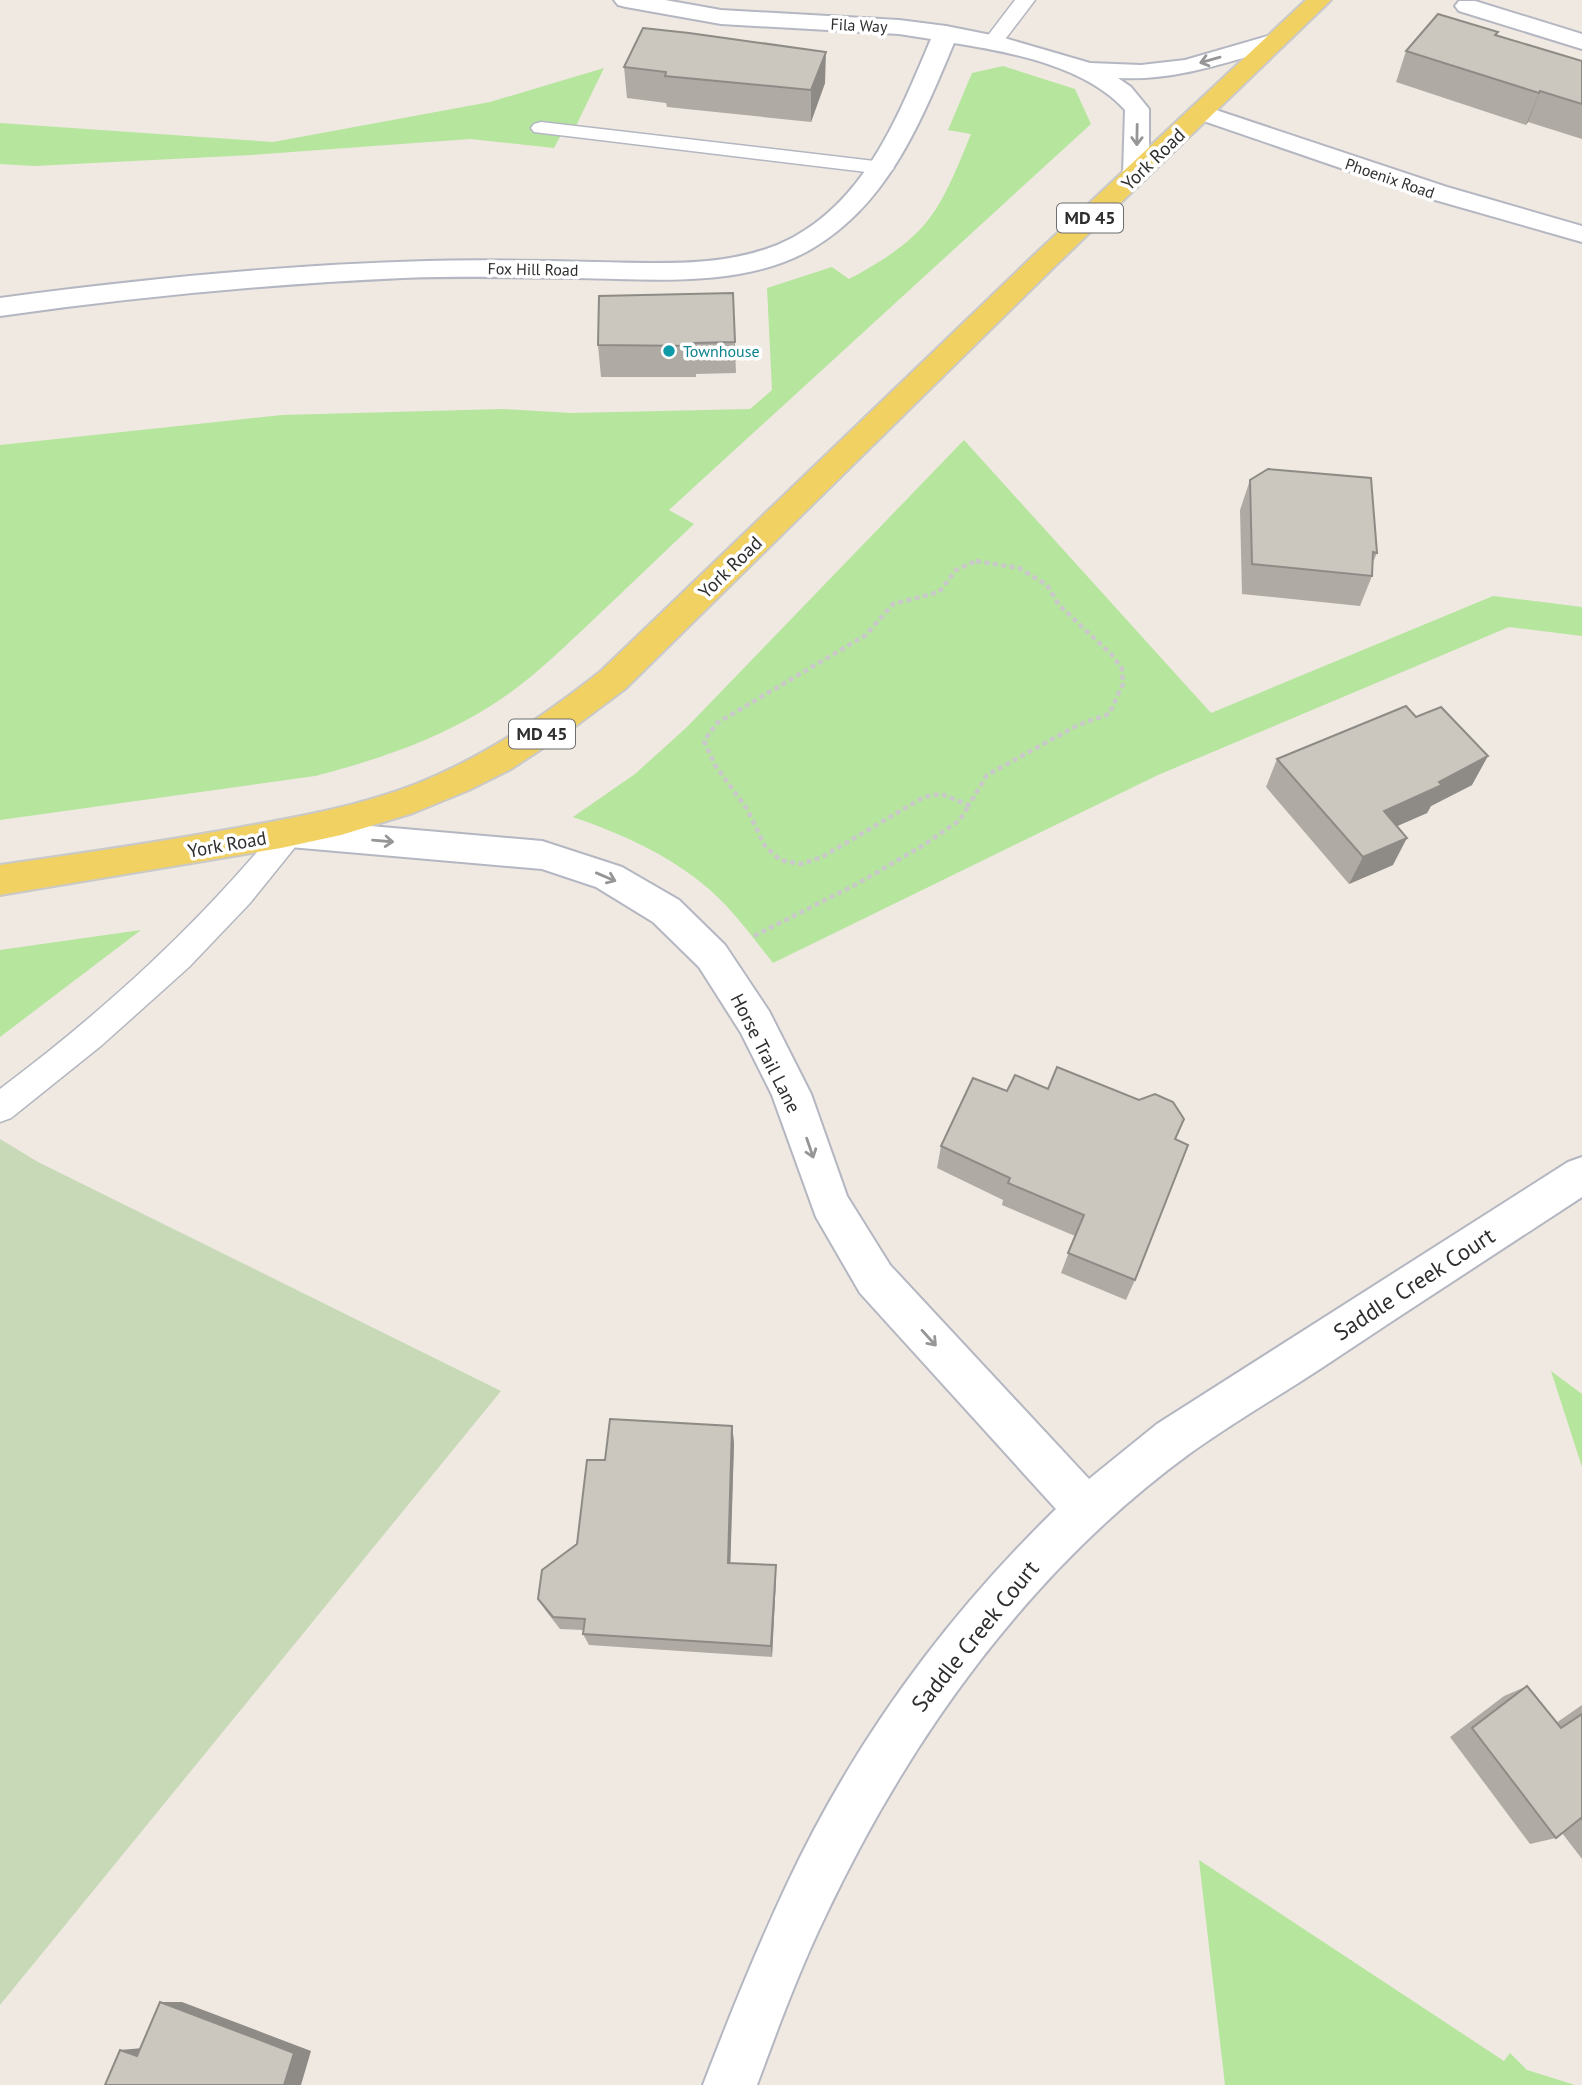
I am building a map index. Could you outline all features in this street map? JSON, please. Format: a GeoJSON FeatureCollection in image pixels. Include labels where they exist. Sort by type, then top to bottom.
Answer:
{"type":"FeatureCollection","features":[{"type":"Feature","properties":{"kind":"main road","name":"York Road"},"geometry":{"type":"LineString","coordinates":[[0,880],[290,833],[388,808],[455,782],[533,741],[623,671],[1319,0]]}},
{"type":"Feature","properties":{"kind":"street","name":"Fila Way"},"geometry":{"type":"LineString","coordinates":[[626,0],[721,17],[899,27],[946,33],[993,42],[1089,70],[1141,72],[1187,67],[1275,41]]}},
{"type":"Feature","properties":{"kind":"street"},"geometry":{"type":"LineString","coordinates":[[1467,6],[1582,42]]}},
{"type":"Feature","properties":{"kind":"street","name":"Fox Hill Road"},"geometry":{"type":"LineString","coordinates":[[0,307],[74,296],[401,270],[673,271],[729,266],[767,258],[800,245],[853,207],[883,168],[946,33]]}},
{"type":"Feature","properties":{"kind":"street","name":"Fila Way"},"geometry":{"type":"LineString","coordinates":[[1089,70],[1122,92],[1137,109],[1136,174]]}},
{"type":"Feature","properties":{"kind":"street","name":"Phoenix Road"},"geometry":{"type":"LineString","coordinates":[[1201,112],[1413,187],[1582,234]]}},
{"type":"Feature","properties":{"kind":"street","name":"Horse Trail Lane"},"geometry":{"type":"LineString","coordinates":[[290,833],[542,855],[609,877],[666,911],[712,956],[755,1022],[791,1094],[830,1204],[875,1279],[1086,1509]]}},
{"type":"Feature","properties":{"kind":"street","name":"Saddle Creek Court"},"geometry":{"type":"LineString","coordinates":[[730,2085],[757,2008],[797,1914],[845,1820],[894,1739],[959,1649],[1016,1578],[1086,1509],[1125,1475],[1174,1439],[1582,1175]]}},
{"type":"Feature","properties":{"kind":"lane"},"geometry":{"type":"LineString","coordinates":[[993,42],[1025,0]]}},
{"type":"Feature","properties":{"kind":"lane"},"geometry":{"type":"LineString","coordinates":[[541,128],[883,168]]}},
{"type":"Feature","properties":{"kind":"lane"},"geometry":{"type":"LineString","coordinates":[[0,1108],[56,1066],[153,983],[232,903],[290,833]]}},
{"type":"Feature","properties":{"kind":"path"},"geometry":{"type":"LineString","coordinates":[[712,956],[857,884],[900,859],[960,820],[970,805],[986,775],[1078,725],[1109,713],[1123,684],[1122,669],[1112,655],[1059,605],[1046,586],[1019,568],[976,561],[956,570],[939,592],[893,604],[866,635],[717,723],[704,741],[715,765],[747,809],[765,845],[780,860],[801,864],[822,857],[924,797],[941,794],[970,805]]}},
{"type":"Feature","properties":{"kind":"green space"},"geometry":{"type":"Polygon","coordinates":[[[1003,66],[1075,89],[1091,124],[669,510],[694,524],[557,654],[519,686],[492,705],[428,739],[384,756],[315,776],[0,820],[0,445],[282,415],[503,409],[571,413],[750,409],[772,390],[767,288],[832,267],[849,279],[876,264],[914,236],[939,204],[971,134],[948,130],[972,73],[1003,66]]]}},
{"type":"Feature","properties":{"kind":"green space"},"geometry":{"type":"Polygon","coordinates":[[[604,68],[573,132],[563,131],[554,148],[470,139],[252,155],[34,166],[0,164],[0,123],[273,142],[490,102],[604,68]]]}},
{"type":"Feature","properties":{"kind":"green space"},"geometry":{"type":"Polygon","coordinates":[[[964,440],[1211,713],[1493,596],[1582,607],[1582,636],[1509,627],[1158,775],[773,963],[727,907],[679,866],[645,847],[573,817],[635,774],[687,727],[964,440]]]}},
{"type":"Feature","properties":{"kind":"green space"},"geometry":{"type":"Polygon","coordinates":[[[141,930],[0,1037],[0,950],[141,930]]]}},
{"type":"Feature","properties":{"kind":"green space"},"geometry":{"type":"Polygon","coordinates":[[[0,1139],[38,1162],[501,1391],[0,2005],[0,1139]]]}},
{"type":"Feature","properties":{"kind":"green space"},"geometry":{"type":"Polygon","coordinates":[[[1551,1371],[1582,1394],[1582,1467],[1551,1371]]]}},
{"type":"Feature","properties":{"kind":"green space"},"geometry":{"type":"Polygon","coordinates":[[[1199,1860],[1504,2061],[1510,2053],[1527,2070],[1575,2085],[1225,2085],[1199,1860]]]}},
{"type":"Feature","properties":{"kind":"building"},"geometry":{"type":"Polygon","coordinates":[[[1438,14],[1498,32],[1495,35],[1582,61],[1582,104],[1406,51],[1438,14]]]}},
{"type":"Feature","properties":{"kind":"building"},"geometry":{"type":"Polygon","coordinates":[[[643,28],[826,52],[811,90],[665,76],[666,72],[624,67],[643,28]]]}},
{"type":"Feature","properties":{"kind":"building"},"geometry":{"type":"Polygon","coordinates":[[[733,293],[735,342],[694,343],[694,346],[598,345],[599,296],[733,293]]]}},
{"type":"Feature","properties":{"kind":"building"},"geometry":{"type":"Polygon","coordinates":[[[1268,469],[1371,478],[1377,553],[1373,552],[1372,576],[1252,564],[1250,480],[1268,469]]]}},
{"type":"Feature","properties":{"kind":"building"},"geometry":{"type":"Polygon","coordinates":[[[1406,706],[1416,717],[1441,707],[1488,756],[1439,782],[1442,785],[1384,811],[1407,838],[1363,857],[1277,759],[1406,706]]]}},
{"type":"Feature","properties":{"kind":"building"},"geometry":{"type":"Polygon","coordinates":[[[1057,1067],[1139,1100],[1155,1094],[1173,1102],[1184,1119],[1175,1139],[1188,1145],[1135,1280],[1068,1253],[1084,1215],[1008,1183],[1010,1178],[941,1146],[973,1078],[1007,1091],[1015,1075],[1048,1089],[1057,1067]]]}},
{"type":"Feature","properties":{"kind":"building"},"geometry":{"type":"Polygon","coordinates":[[[610,1419],[732,1426],[728,1563],[776,1565],[771,1646],[583,1634],[585,1619],[553,1617],[538,1599],[542,1570],[577,1544],[587,1460],[605,1460],[610,1419]]]}},
{"type":"Feature","properties":{"kind":"building"},"geometry":{"type":"Polygon","coordinates":[[[1527,1686],[1561,1728],[1582,1714],[1582,1819],[1556,1838],[1472,1728],[1527,1686]]]}},
{"type":"Feature","properties":{"kind":"building"},"geometry":{"type":"Polygon","coordinates":[[[160,2002],[294,2053],[284,2085],[105,2085],[120,2050],[137,2056],[160,2002]]]}},
{"type":"Feature","properties":{"kind":"place","name":"Townhouse"},"geometry":{"type":"Point","coordinates":[669,351]}}]}
